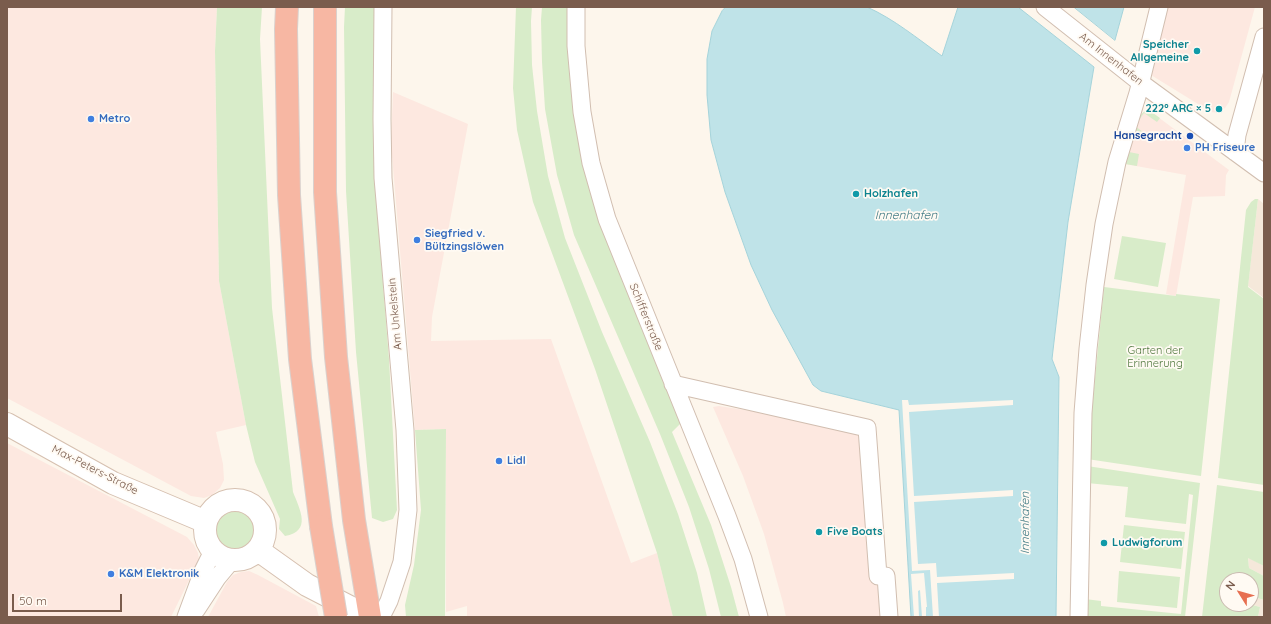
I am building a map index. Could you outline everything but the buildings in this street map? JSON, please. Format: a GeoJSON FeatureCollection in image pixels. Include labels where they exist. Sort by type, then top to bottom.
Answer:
{"type":"FeatureCollection","features":[{"type":"Feature","properties":{"kind":"highway"},"geometry":{"type":"LineString","coordinates":[[287,7],[286,37],[289,195],[300,359],[321,526],[336,617]]}},
{"type":"Feature","properties":{"kind":"highway"},"geometry":{"type":"LineString","coordinates":[[325,7],[325,192],[336,357],[354,520],[370,617]]}},
{"type":"Feature","properties":{"kind":"street","name":"Am Unkelstein"},"geometry":{"type":"LineString","coordinates":[[381,617],[402,562],[408,510],[399,360],[383,178],[382,119],[384,7]]}},
{"type":"Feature","properties":{"kind":"street","name":"Schifferstraße"},"geometry":{"type":"LineString","coordinates":[[576,7],[576,46],[582,112],[591,163],[607,219],[678,385],[692,427],[743,559],[759,617]]}},
{"type":"Feature","properties":{"kind":"street","name":"Am Innenhafen"},"geometry":{"type":"LineString","coordinates":[[1045,7],[1138,80],[1264,173]]}},
{"type":"Feature","properties":{"kind":"street"},"geometry":{"type":"LineString","coordinates":[[1079,617],[1083,413],[1095,285],[1104,224],[1117,162],[1159,7]]}},
{"type":"Feature","properties":{"kind":"street"},"geometry":{"type":"LineString","coordinates":[[1235,152],[1237,136],[1264,37]]}},
{"type":"Feature","properties":{"kind":"street"},"geometry":{"type":"LineString","coordinates":[[678,385],[867,428],[878,576],[886,576],[888,617]]}},
{"type":"Feature","properties":{"kind":"street","name":"Max-Peters-Straße"},"geometry":{"type":"LineString","coordinates":[[7,424],[113,483],[206,522]]}},
{"type":"Feature","properties":{"kind":"street"},"geometry":{"type":"LineString","coordinates":[[231,500],[239,500],[252,505],[260,512],[266,531],[264,541],[258,550],[253,555],[246,558],[222,556],[208,542],[205,532],[206,522],[210,514],[223,503],[231,500]]}},
{"type":"Feature","properties":{"kind":"street"},"geometry":{"type":"LineString","coordinates":[[258,550],[307,584],[370,617]]}},
{"type":"Feature","properties":{"kind":"street"},"geometry":{"type":"LineString","coordinates":[[186,617],[203,571],[222,556]]}},
{"type":"Feature","properties":{"kind":"street"},"geometry":{"type":"LineString","coordinates":[[191,617],[217,578],[222,556]]}},
{"type":"Feature","properties":{"kind":"shaded area"},"geometry":{"type":"Polygon","coordinates":[[[7,7],[217,7],[215,51],[219,281],[246,425],[216,432],[223,464],[224,480],[220,488],[212,495],[204,498],[191,496],[7,398],[7,7]]]}},
{"type":"Feature","properties":{"kind":"shaded area","name":"Speicher Allgemeine"},"geometry":{"type":"Polygon","coordinates":[[[1167,7],[1255,7],[1229,102],[1219,113],[1211,112],[1151,75],[1167,7]]]}},
{"type":"Feature","properties":{"kind":"shaded area"},"geometry":{"type":"Polygon","coordinates":[[[393,92],[468,124],[432,317],[431,341],[551,339],[631,563],[657,553],[673,617],[467,617],[467,606],[446,612],[446,429],[415,430],[391,143],[393,92]]]}},
{"type":"Feature","properties":{"kind":"shaded area"},"geometry":{"type":"Polygon","coordinates":[[[1145,111],[1150,111],[1229,170],[1226,175],[1225,196],[1193,197],[1176,296],[1166,294],[1186,175],[1125,164],[1130,131],[1145,111]]]}},
{"type":"Feature","properties":{"kind":"shaded area"},"geometry":{"type":"Polygon","coordinates":[[[1258,199],[1264,204],[1264,298],[1248,286],[1258,199]]]}},
{"type":"Feature","properties":{"kind":"shaded area"},"geometry":{"type":"Polygon","coordinates":[[[719,406],[790,417],[862,434],[884,582],[886,617],[786,617],[764,534],[743,476],[713,407],[719,406]]]}},
{"type":"Feature","properties":{"kind":"shaded area"},"geometry":{"type":"Polygon","coordinates":[[[7,443],[187,537],[194,545],[198,553],[199,560],[171,617],[7,617],[7,443]]]}},
{"type":"Feature","properties":{"kind":"shaded area"},"geometry":{"type":"Polygon","coordinates":[[[1248,557],[1264,566],[1264,576],[1259,572],[1249,568],[1248,557]]]}},
{"type":"Feature","properties":{"kind":"shaded area"},"geometry":{"type":"Polygon","coordinates":[[[249,571],[316,606],[319,617],[208,617],[227,582],[233,575],[249,571]]]}},
{"type":"Feature","properties":{"kind":"shaded area"},"geometry":{"type":"Polygon","coordinates":[[[1259,598],[1264,600],[1264,617],[1258,617],[1260,607],[1259,598]]]}},
{"type":"Feature","properties":{"kind":"green space"},"geometry":{"type":"Polygon","coordinates":[[[217,7],[262,7],[260,39],[272,308],[293,492],[302,519],[299,530],[285,536],[279,529],[280,519],[255,462],[246,425],[219,281],[215,51],[217,7]]]}},
{"type":"Feature","properties":{"kind":"green space"},"geometry":{"type":"Polygon","coordinates":[[[345,7],[375,7],[374,169],[389,359],[397,510],[393,519],[383,522],[372,518],[356,352],[346,191],[345,7]]]}},
{"type":"Feature","properties":{"kind":"green space"},"geometry":{"type":"Polygon","coordinates":[[[516,7],[532,7],[532,65],[537,111],[548,176],[565,238],[602,332],[650,442],[678,514],[697,573],[707,617],[673,617],[657,553],[595,369],[533,202],[517,130],[513,88],[516,7]]]}},
{"type":"Feature","properties":{"kind":"green space"},"geometry":{"type":"Polygon","coordinates":[[[542,7],[569,7],[575,110],[682,422],[672,432],[711,525],[739,617],[721,617],[709,569],[689,507],[660,434],[574,235],[557,175],[545,109],[542,62],[542,7]]]}},
{"type":"Feature","properties":{"kind":"green space"},"geometry":{"type":"Polygon","coordinates":[[[1145,111],[1150,111],[1160,118],[1157,122],[1144,113],[1135,126],[1143,132],[1133,130],[1129,152],[1139,154],[1137,166],[1125,164],[1130,135],[1136,121],[1145,111]]]}},
{"type":"Feature","properties":{"kind":"green space"},"geometry":{"type":"Polygon","coordinates":[[[1255,199],[1258,199],[1248,287],[1264,299],[1264,485],[1218,478],[1246,210],[1255,199]]]}},
{"type":"Feature","properties":{"kind":"green space"},"geometry":{"type":"Polygon","coordinates":[[[1122,236],[1166,243],[1158,287],[1114,279],[1122,236]]]}},
{"type":"Feature","properties":{"kind":"green space","name":"Garten der Erinnerung"},"geometry":{"type":"Polygon","coordinates":[[[1104,287],[1176,296],[1176,294],[1220,299],[1201,476],[1087,459],[1104,287]]]}},
{"type":"Feature","properties":{"kind":"green space"},"geometry":{"type":"Polygon","coordinates":[[[446,429],[445,617],[406,617],[405,605],[414,565],[421,510],[415,430],[446,429]]]}},
{"type":"Feature","properties":{"kind":"green space"},"geometry":{"type":"Polygon","coordinates":[[[1087,466],[1200,483],[1185,617],[1084,617],[1085,599],[1101,601],[1101,606],[1181,614],[1193,495],[1189,494],[1186,524],[1125,517],[1128,487],[1087,483],[1087,466]]]}},
{"type":"Feature","properties":{"kind":"green space"},"geometry":{"type":"Polygon","coordinates":[[[1217,485],[1264,492],[1264,566],[1248,558],[1249,568],[1256,572],[1219,572],[1219,612],[1259,612],[1258,617],[1202,617],[1217,485]]]}},
{"type":"Feature","properties":{"kind":"green space"},"geometry":{"type":"Polygon","coordinates":[[[236,510],[250,516],[256,530],[250,544],[236,550],[222,544],[216,530],[222,516],[236,510]]]}},
{"type":"Feature","properties":{"kind":"green space"},"geometry":{"type":"Polygon","coordinates":[[[1124,525],[1185,532],[1181,569],[1120,562],[1124,525]]]}},
{"type":"Feature","properties":{"kind":"green space"},"geometry":{"type":"Polygon","coordinates":[[[1119,571],[1180,577],[1177,608],[1117,602],[1119,571]]]}},
{"type":"Feature","properties":{"kind":"green space"},"geometry":{"type":"Polygon","coordinates":[[[1259,573],[1264,576],[1264,600],[1259,598],[1259,573]]]}},
{"type":"Feature","properties":{"kind":"water","name":"Innenhafen"},"geometry":{"type":"Polygon","coordinates":[[[726,7],[867,7],[896,23],[942,56],[958,7],[1018,7],[1094,67],[1068,222],[1052,359],[1059,377],[1056,617],[911,617],[899,410],[821,391],[813,385],[772,310],[751,265],[725,192],[711,140],[707,95],[707,59],[712,31],[722,11],[726,7]]]}},
{"type":"Feature","properties":{"kind":"water"},"geometry":{"type":"Polygon","coordinates":[[[1074,7],[1124,7],[1115,40],[1074,7]]]}},
{"type":"Feature","properties":{"kind":"pier"},"geometry":{"type":"Polygon","coordinates":[[[902,400],[908,400],[909,405],[1013,400],[1013,405],[909,412],[914,496],[1013,490],[1013,496],[914,502],[918,564],[936,563],[937,577],[1014,573],[1014,579],[937,583],[939,617],[933,617],[930,570],[912,571],[902,400]]]}},
{"type":"Feature","properties":{"kind":"pier"},"geometry":{"type":"Polygon","coordinates":[[[924,573],[927,607],[926,617],[922,617],[920,590],[918,591],[919,617],[914,617],[911,574],[924,573]]]}},
{"type":"Feature","properties":{"kind":"place","name":"Speicher Allgemeine"},"geometry":{"type":"Point","coordinates":[1197,51]}},
{"type":"Feature","properties":{"kind":"place","name":"222° ARC × 5"},"geometry":{"type":"Point","coordinates":[1219,109]}},
{"type":"Feature","properties":{"kind":"place","name":"Metro"},"geometry":{"type":"Point","coordinates":[91,119]}},
{"type":"Feature","properties":{"kind":"place","name":"Hansegracht"},"geometry":{"type":"Point","coordinates":[1190,136]}},
{"type":"Feature","properties":{"kind":"place","name":"PH Friseure"},"geometry":{"type":"Point","coordinates":[1187,148]}},
{"type":"Feature","properties":{"kind":"place","name":"Holzhafen"},"geometry":{"type":"Point","coordinates":[856,194]}},
{"type":"Feature","properties":{"kind":"place","name":"Siegfried v. Bültzingslöwen"},"geometry":{"type":"Point","coordinates":[417,240]}},
{"type":"Feature","properties":{"kind":"place","name":"Lidl"},"geometry":{"type":"Point","coordinates":[499,461]}},
{"type":"Feature","properties":{"kind":"place","name":"Five Boats"},"geometry":{"type":"Point","coordinates":[819,532]}},
{"type":"Feature","properties":{"kind":"place","name":"Ludwigforum"},"geometry":{"type":"Point","coordinates":[1104,543]}},
{"type":"Feature","properties":{"kind":"place","name":"K&M Elektronik"},"geometry":{"type":"Point","coordinates":[111,574]}}]}
